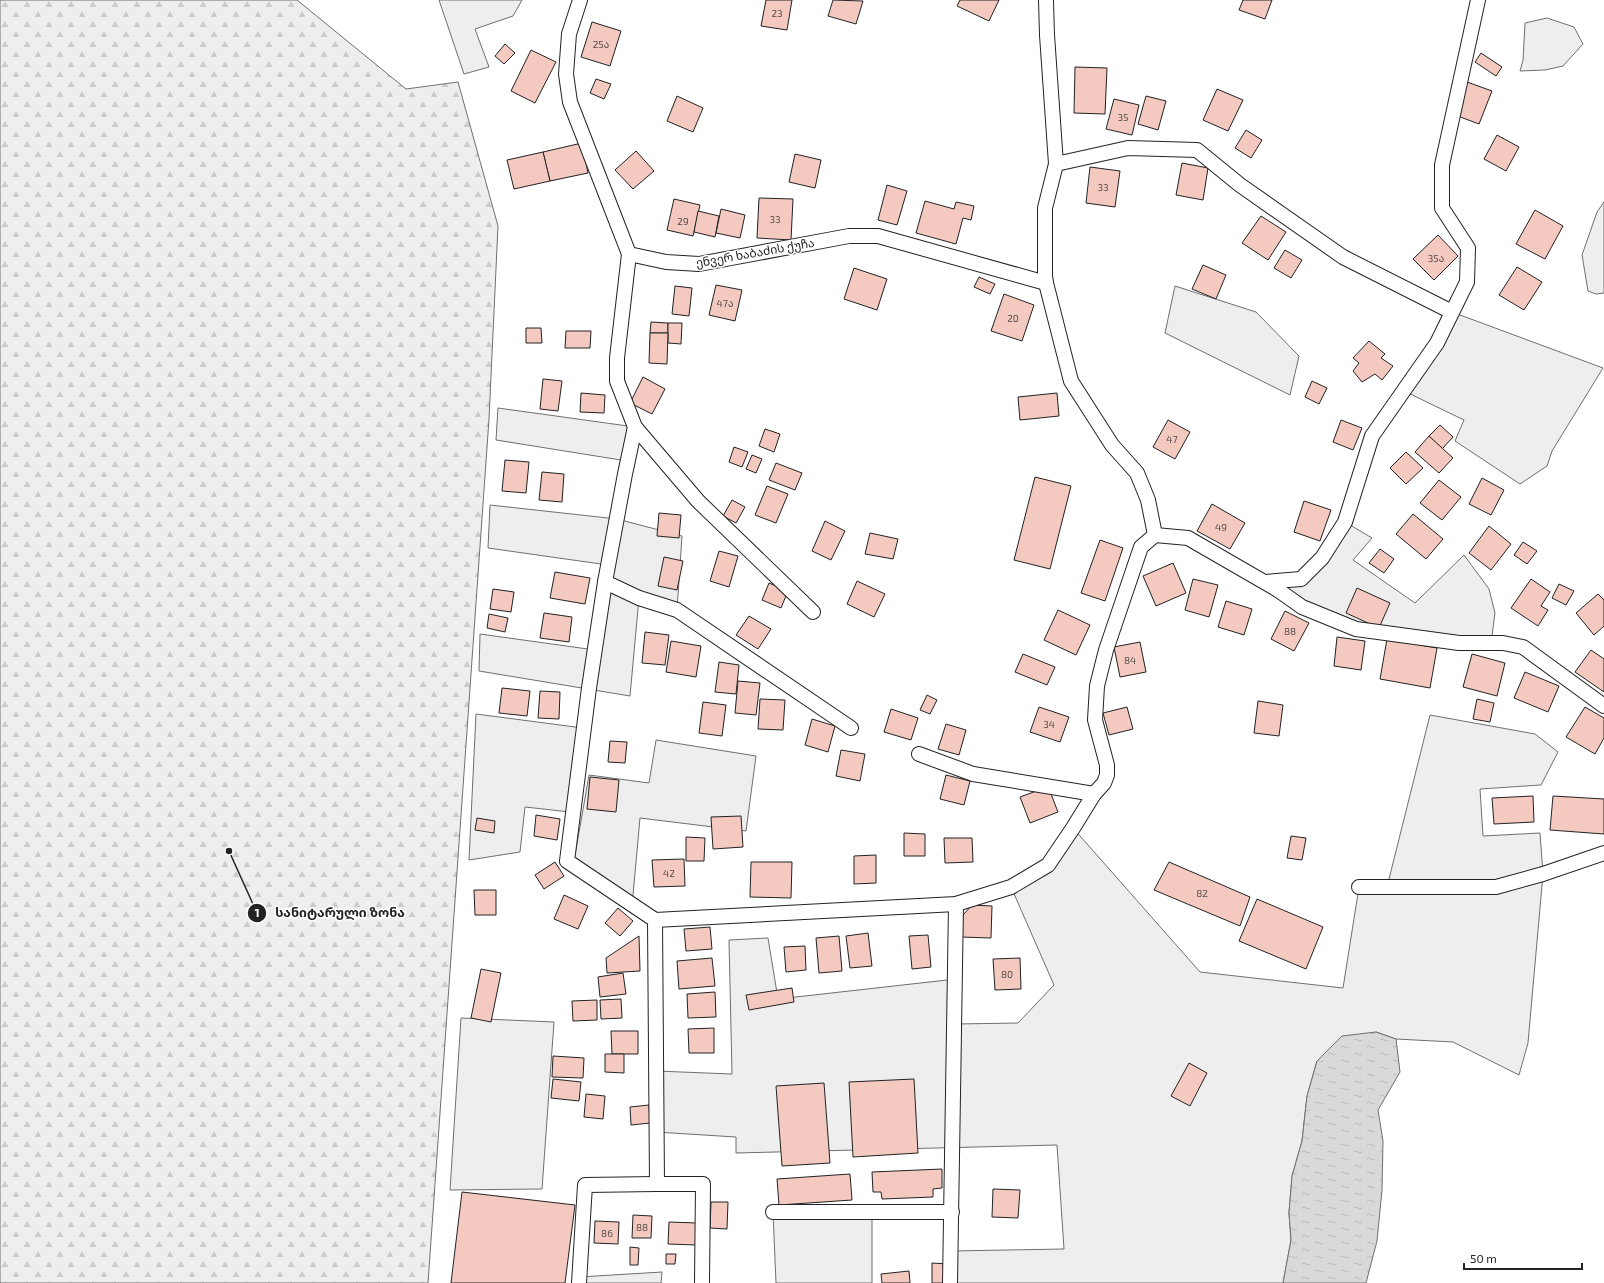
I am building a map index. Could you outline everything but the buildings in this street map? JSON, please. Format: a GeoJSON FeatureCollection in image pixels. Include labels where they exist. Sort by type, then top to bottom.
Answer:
{"type":"FeatureCollection","features":[{"type":"Feature","properties":{"kind":"street"},"geometry":{"type":"LineString","coordinates":[[580,0],[568,41],[566,74],[570,102],[629,254],[617,358],[617,381],[635,427],[698,501],[813,612]]}},
{"type":"Feature","properties":{"kind":"street"},"geometry":{"type":"LineString","coordinates":[[1046,0],[1056,164],[1046,208],[1046,283],[1071,381],[1112,445],[1136,473],[1148,500],[1156,535]]}},
{"type":"Feature","properties":{"kind":"street"},"geometry":{"type":"LineString","coordinates":[[1265,582],[1300,579],[1322,558],[1345,522],[1372,436],[1437,343],[1467,282],[1468,248],[1442,208],[1442,165],[1478,0]]}},
{"type":"Feature","properties":{"kind":"street"},"geometry":{"type":"LineString","coordinates":[[1056,164],[1128,148],[1197,150],[1240,185],[1344,257],[1452,312]]}},
{"type":"Feature","properties":{"kind":"street","name":"ენვერ ხაბაძის ქუჩა"},"geometry":{"type":"LineString","coordinates":[[629,254],[666,262],[699,264],[849,236],[878,236],[1046,283]]}},
{"type":"Feature","properties":{"kind":"street"},"geometry":{"type":"LineString","coordinates":[[635,427],[605,582],[589,688],[567,861],[655,920],[956,904],[1011,887],[1048,865],[1094,794],[1104,783],[1107,775],[1107,765],[1095,720],[1097,686],[1106,650],[1141,547],[1156,535],[1188,538],[1265,582],[1302,607],[1356,629],[1459,643],[1504,643],[1523,647],[1604,706]]}},
{"type":"Feature","properties":{"kind":"street"},"geometry":{"type":"LineString","coordinates":[[605,582],[639,598],[677,610],[851,728]]}},
{"type":"Feature","properties":{"kind":"street"},"geometry":{"type":"LineString","coordinates":[[920,754],[973,774],[1094,794]]}},
{"type":"Feature","properties":{"kind":"street"},"geometry":{"type":"LineString","coordinates":[[1359,887],[1496,887],[1543,874],[1604,853]]}},
{"type":"Feature","properties":{"kind":"street"},"geometry":{"type":"LineString","coordinates":[[950,1283],[956,904]]}},
{"type":"Feature","properties":{"kind":"street"},"geometry":{"type":"LineString","coordinates":[[655,920],[657,1184]]}},
{"type":"Feature","properties":{"kind":"street"},"geometry":{"type":"LineString","coordinates":[[578,1283],[585,1185],[704,1184],[702,1283]]}},
{"type":"Feature","properties":{"kind":"street"},"geometry":{"type":"LineString","coordinates":[[773,1212],[952,1212]]}},
{"type":"Feature","properties":{"kind":"green space"},"geometry":{"type":"Polygon","coordinates":[[[0,0],[297,0],[406,89],[458,82],[498,226],[489,419],[428,1283],[0,1283],[0,0]]]}},
{"type":"Feature","properties":{"kind":"green space"},"geometry":{"type":"Polygon","coordinates":[[[439,0],[522,0],[513,16],[475,29],[489,67],[464,74],[439,0]]]}},
{"type":"Feature","properties":{"kind":"green space"},"geometry":{"type":"Polygon","coordinates":[[[1547,18],[1574,27],[1583,44],[1563,66],[1545,70],[1520,71],[1523,60],[1525,23],[1547,18]]]}},
{"type":"Feature","properties":{"kind":"green space"},"geometry":{"type":"Polygon","coordinates":[[[1604,202],[1604,293],[1596,294],[1588,291],[1582,255],[1597,212],[1604,202]]]}},
{"type":"Feature","properties":{"kind":"green space"},"geometry":{"type":"Polygon","coordinates":[[[1175,286],[1256,312],[1299,356],[1290,395],[1165,333],[1175,286]]]}},
{"type":"Feature","properties":{"kind":"green space"},"geometry":{"type":"Polygon","coordinates":[[[1452,312],[1603,368],[1552,451],[1547,466],[1520,484],[1455,441],[1464,420],[1404,391],[1452,312]]]}},
{"type":"Feature","properties":{"kind":"green space"},"geometry":{"type":"Polygon","coordinates":[[[498,408],[635,427],[627,461],[496,440],[498,408]]]}},
{"type":"Feature","properties":{"kind":"green space"},"geometry":{"type":"Polygon","coordinates":[[[490,505],[617,519],[682,536],[677,610],[639,598],[630,696],[479,671],[480,634],[595,650],[608,565],[488,548],[490,505]]]}},
{"type":"Feature","properties":{"kind":"green space"},"geometry":{"type":"Polygon","coordinates":[[[1345,522],[1372,538],[1353,560],[1415,603],[1464,555],[1489,589],[1495,613],[1491,643],[1356,629],[1278,590],[1301,579],[1345,522]]]}},
{"type":"Feature","properties":{"kind":"green space"},"geometry":{"type":"Polygon","coordinates":[[[476,714],[583,728],[570,812],[525,807],[520,852],[469,860],[476,714]]]}},
{"type":"Feature","properties":{"kind":"green space"},"geometry":{"type":"Polygon","coordinates":[[[1430,715],[1535,734],[1558,752],[1541,785],[1480,789],[1483,836],[1540,833],[1543,874],[1528,1043],[1519,1075],[1453,1042],[1396,1039],[1376,1032],[1317,1061],[1307,1096],[1302,1141],[1292,1176],[1289,1213],[1291,1240],[1283,1283],[950,1283],[951,1251],[1064,1249],[1057,1145],[736,1153],[736,1137],[656,1132],[656,1071],[732,1074],[729,940],[768,938],[778,999],[956,979],[955,1024],[1018,1023],[1054,985],[1011,887],[1048,865],[1073,828],[1200,972],[1343,988],[1359,887],[1387,887],[1430,715]]]}},
{"type":"Feature","properties":{"kind":"green space"},"geometry":{"type":"Polygon","coordinates":[[[656,740],[756,756],[746,831],[640,818],[632,906],[574,861],[589,775],[649,783],[656,740]]]}},
{"type":"Feature","properties":{"kind":"green space"},"geometry":{"type":"Polygon","coordinates":[[[461,1018],[554,1022],[542,1189],[450,1190],[461,1018]]]}},
{"type":"Feature","properties":{"kind":"green space"},"geometry":{"type":"Polygon","coordinates":[[[773,1212],[872,1212],[872,1283],[776,1283],[773,1212]]]}},
{"type":"Feature","properties":{"kind":"green space"},"geometry":{"type":"Polygon","coordinates":[[[662,1272],[661,1283],[579,1283],[579,1277],[662,1272]]]}},
{"type":"Feature","properties":{"kind":"water"},"geometry":{"type":"Polygon","coordinates":[[[1376,1032],[1396,1039],[1400,1072],[1378,1110],[1383,1141],[1382,1190],[1377,1241],[1366,1283],[1283,1283],[1291,1240],[1289,1213],[1292,1176],[1302,1141],[1307,1096],[1317,1061],[1342,1036],[1376,1032]]]}},
{"type":"Feature","properties":{"kind":"place","name":"სანიტარული ზონა"},"geometry":{"type":"Point","coordinates":[229,851]}}]}
